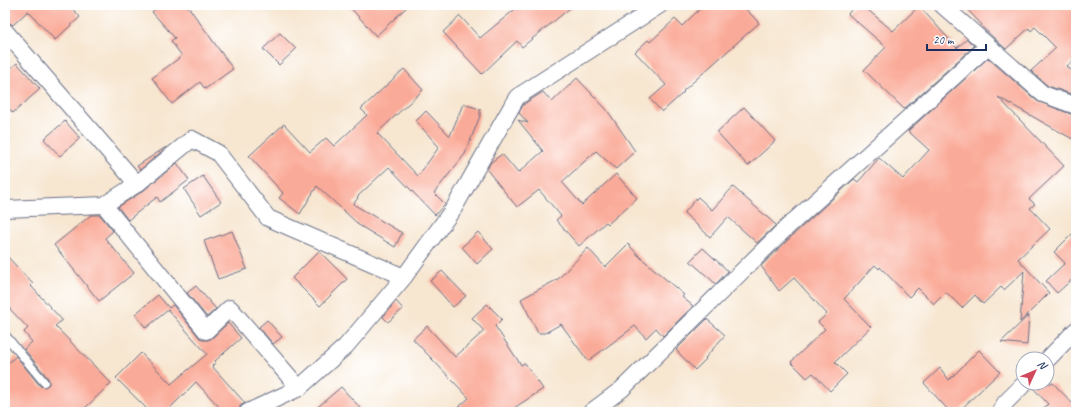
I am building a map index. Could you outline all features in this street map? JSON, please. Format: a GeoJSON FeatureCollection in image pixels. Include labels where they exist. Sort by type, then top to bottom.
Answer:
{"type":"FeatureCollection","features":[{"type":"Feature","properties":{"kind":"street"},"geometry":{"type":"LineString","coordinates":[[248,412],[299,388],[346,346],[404,277],[454,208],[517,97],[660,5]]}},
{"type":"Feature","properties":{"kind":"street"},"geometry":{"type":"LineString","coordinates":[[942,5],[1042,94],[1076,106]]}},
{"type":"Feature","properties":{"kind":"street"},"geometry":{"type":"LineString","coordinates":[[5,31],[136,184]]}},
{"type":"Feature","properties":{"kind":"street"},"geometry":{"type":"LineString","coordinates":[[591,412],[622,389],[785,229],[988,46]]}},
{"type":"Feature","properties":{"kind":"street"},"geometry":{"type":"LineString","coordinates":[[5,209],[104,205],[136,184],[192,139],[218,153],[268,218],[404,277]]}},
{"type":"Feature","properties":{"kind":"street"},"geometry":{"type":"LineString","coordinates":[[104,205],[206,331],[230,308],[299,388]]}},
{"type":"Feature","properties":{"kind":"street"},"geometry":{"type":"LineString","coordinates":[[1055,352],[1076,330]]}},
{"type":"Feature","properties":{"kind":"street"},"geometry":{"type":"LineString","coordinates":[[1000,412],[1005,403],[1017,391]]}},
{"type":"Feature","properties":{"kind":"lane"},"geometry":{"type":"LineString","coordinates":[[5,335],[44,382]]}},
{"type":"Feature","properties":{"kind":"building"},"geometry":{"type":"Polygon","coordinates":[[[5,5],[69,5],[80,17],[55,40],[28,11],[13,25],[5,22],[5,5]]]}},
{"type":"Feature","properties":{"kind":"building"},"geometry":{"type":"Polygon","coordinates":[[[160,5],[187,5],[233,69],[205,89],[200,82],[172,104],[152,78],[182,56],[171,41],[175,38],[152,12],[160,5]]]}},
{"type":"Feature","properties":{"kind":"building"},"geometry":{"type":"Polygon","coordinates":[[[348,5],[409,5],[376,36],[348,5]]]}},
{"type":"Feature","properties":{"kind":"building"},"geometry":{"type":"Polygon","coordinates":[[[520,5],[574,5],[522,47],[517,41],[482,74],[443,32],[460,16],[480,38],[520,5]]]}},
{"type":"Feature","properties":{"kind":"building"},"geometry":{"type":"Polygon","coordinates":[[[704,5],[742,5],[759,23],[683,91],[684,92],[662,112],[650,99],[666,85],[635,52],[648,40],[650,42],[675,19],[682,26],[704,5]]]}},
{"type":"Feature","properties":{"kind":"building"},"geometry":{"type":"Polygon","coordinates":[[[855,5],[862,5],[893,31],[919,6],[957,48],[967,39],[974,46],[904,109],[864,70],[886,47],[848,14],[855,5]]]}},
{"type":"Feature","properties":{"kind":"building"},"geometry":{"type":"Polygon","coordinates":[[[963,5],[1076,5],[1076,58],[1067,66],[1076,75],[1076,89],[1071,94],[1048,86],[1031,71],[1056,48],[1035,27],[1031,31],[1029,28],[1006,49],[981,26],[982,25],[963,5]]]}},
{"type":"Feature","properties":{"kind":"building"},"geometry":{"type":"Polygon","coordinates":[[[280,33],[296,49],[279,65],[263,49],[280,33]]]}},
{"type":"Feature","properties":{"kind":"building"},"geometry":{"type":"Polygon","coordinates":[[[988,58],[1037,101],[1076,115],[1076,141],[998,97],[1064,166],[1029,199],[1035,204],[1030,208],[1050,229],[1018,259],[1049,293],[1020,322],[1024,271],[1004,290],[1001,287],[983,304],[975,295],[962,308],[946,292],[934,304],[918,288],[909,297],[880,267],[879,269],[875,265],[844,299],[871,327],[835,362],[847,374],[830,391],[813,373],[807,378],[791,362],[825,329],[818,322],[827,314],[794,278],[779,291],[761,266],[854,179],[858,182],[879,158],[903,179],[929,150],[908,131],[988,58]]]}},
{"type":"Feature","properties":{"kind":"building"},"geometry":{"type":"Polygon","coordinates":[[[17,63],[40,89],[13,113],[5,104],[5,73],[17,63]]]}},
{"type":"Feature","properties":{"kind":"building"},"geometry":{"type":"Polygon","coordinates":[[[404,69],[423,90],[377,133],[418,176],[439,147],[416,121],[426,111],[450,136],[463,104],[480,109],[480,116],[465,154],[434,193],[445,204],[435,215],[389,167],[357,197],[358,198],[353,204],[402,233],[395,247],[357,224],[317,186],[300,214],[279,198],[283,193],[249,156],[284,124],[310,152],[326,138],[334,146],[367,115],[361,109],[404,69]]]}},
{"type":"Feature","properties":{"kind":"building"},"geometry":{"type":"Polygon","coordinates":[[[577,78],[607,110],[635,151],[616,169],[596,151],[562,182],[582,205],[616,174],[637,198],[608,224],[606,222],[579,246],[556,220],[561,216],[539,190],[517,207],[487,170],[490,163],[502,154],[518,173],[543,151],[518,120],[528,123],[519,113],[523,105],[543,92],[552,102],[577,78]]]}},
{"type":"Feature","properties":{"kind":"building"},"geometry":{"type":"Polygon","coordinates":[[[744,107],[775,141],[748,166],[717,132],[744,107]]]}},
{"type":"Feature","properties":{"kind":"building"},"geometry":{"type":"Polygon","coordinates":[[[65,121],[80,138],[60,156],[44,139],[65,121]]]}},
{"type":"Feature","properties":{"kind":"building"},"geometry":{"type":"Polygon","coordinates":[[[166,148],[140,170],[137,166],[166,148]]]}},
{"type":"Feature","properties":{"kind":"building"},"geometry":{"type":"Polygon","coordinates":[[[177,163],[189,180],[160,202],[157,197],[128,220],[118,207],[143,191],[177,163]]]}},
{"type":"Feature","properties":{"kind":"building"},"geometry":{"type":"Polygon","coordinates":[[[203,176],[221,202],[201,215],[184,189],[203,176]]]}},
{"type":"Feature","properties":{"kind":"building"},"geometry":{"type":"Polygon","coordinates":[[[733,187],[776,225],[757,243],[728,217],[710,237],[684,213],[698,197],[712,210],[733,187]]]}},
{"type":"Feature","properties":{"kind":"building"},"geometry":{"type":"Polygon","coordinates":[[[91,215],[100,215],[113,231],[105,238],[134,273],[99,301],[54,245],[91,215]]]}},
{"type":"Feature","properties":{"kind":"building"},"geometry":{"type":"Polygon","coordinates":[[[1076,230],[1076,276],[1057,293],[1046,281],[1065,263],[1054,252],[1076,230]]]}},
{"type":"Feature","properties":{"kind":"building"},"geometry":{"type":"Polygon","coordinates":[[[232,231],[247,269],[218,279],[204,241],[232,231]]]}},
{"type":"Feature","properties":{"kind":"building"},"geometry":{"type":"Polygon","coordinates":[[[478,232],[493,249],[477,264],[462,247],[478,232]]]}},
{"type":"Feature","properties":{"kind":"building"},"geometry":{"type":"Polygon","coordinates":[[[628,244],[640,257],[684,295],[682,297],[693,306],[663,336],[656,328],[646,338],[635,326],[588,361],[561,324],[545,333],[538,333],[521,299],[558,279],[588,248],[605,267],[628,244]]]}},
{"type":"Feature","properties":{"kind":"building"},"geometry":{"type":"Polygon","coordinates":[[[703,248],[728,271],[716,284],[690,261],[703,248]]]}},
{"type":"Feature","properties":{"kind":"building"},"geometry":{"type":"Polygon","coordinates":[[[319,251],[347,279],[320,306],[292,278],[319,251]]]}},
{"type":"Feature","properties":{"kind":"building"},"geometry":{"type":"Polygon","coordinates":[[[5,254],[33,284],[31,286],[62,320],[55,326],[111,383],[81,412],[5,412],[5,366],[16,356],[40,386],[45,387],[49,384],[49,381],[24,349],[32,342],[24,332],[28,328],[5,304],[5,254]]]}},
{"type":"Feature","properties":{"kind":"building"},"geometry":{"type":"Polygon","coordinates":[[[442,271],[466,296],[453,307],[430,281],[442,271]]]}},
{"type":"Feature","properties":{"kind":"building"},"geometry":{"type":"Polygon","coordinates":[[[196,286],[216,309],[207,317],[187,293],[196,286]]]}},
{"type":"Feature","properties":{"kind":"building"},"geometry":{"type":"Polygon","coordinates":[[[158,295],[169,308],[173,305],[202,340],[212,338],[228,323],[241,338],[215,361],[216,362],[212,366],[245,403],[240,406],[239,412],[224,412],[196,382],[166,412],[150,412],[116,378],[141,353],[171,384],[207,354],[168,310],[146,328],[135,314],[158,295]]]}},
{"type":"Feature","properties":{"kind":"building"},"geometry":{"type":"Polygon","coordinates":[[[396,301],[403,309],[388,322],[383,317],[396,301]]]}},
{"type":"Feature","properties":{"kind":"building"},"geometry":{"type":"Polygon","coordinates":[[[487,304],[502,319],[495,326],[521,365],[525,363],[543,389],[508,412],[453,412],[469,398],[413,339],[427,326],[455,357],[484,331],[472,318],[487,304]]]}},
{"type":"Feature","properties":{"kind":"building"},"geometry":{"type":"Polygon","coordinates":[[[1029,315],[1027,345],[1001,342],[1029,315]]]}},
{"type":"Feature","properties":{"kind":"building"},"geometry":{"type":"Polygon","coordinates":[[[707,319],[725,335],[695,370],[676,350],[707,319]]]}},
{"type":"Feature","properties":{"kind":"building"},"geometry":{"type":"Polygon","coordinates":[[[267,320],[282,337],[273,344],[259,327],[267,320]]]}},
{"type":"Feature","properties":{"kind":"building"},"geometry":{"type":"Polygon","coordinates":[[[979,350],[1000,372],[958,412],[950,412],[924,383],[940,368],[949,380],[979,350]]]}},
{"type":"Feature","properties":{"kind":"building"},"geometry":{"type":"Polygon","coordinates":[[[1055,385],[1076,407],[1076,412],[1040,412],[1048,404],[1036,391],[1055,391],[1055,385]]]}},
{"type":"Feature","properties":{"kind":"building"},"geometry":{"type":"Polygon","coordinates":[[[341,387],[364,412],[312,412],[341,387]]]}}]}
